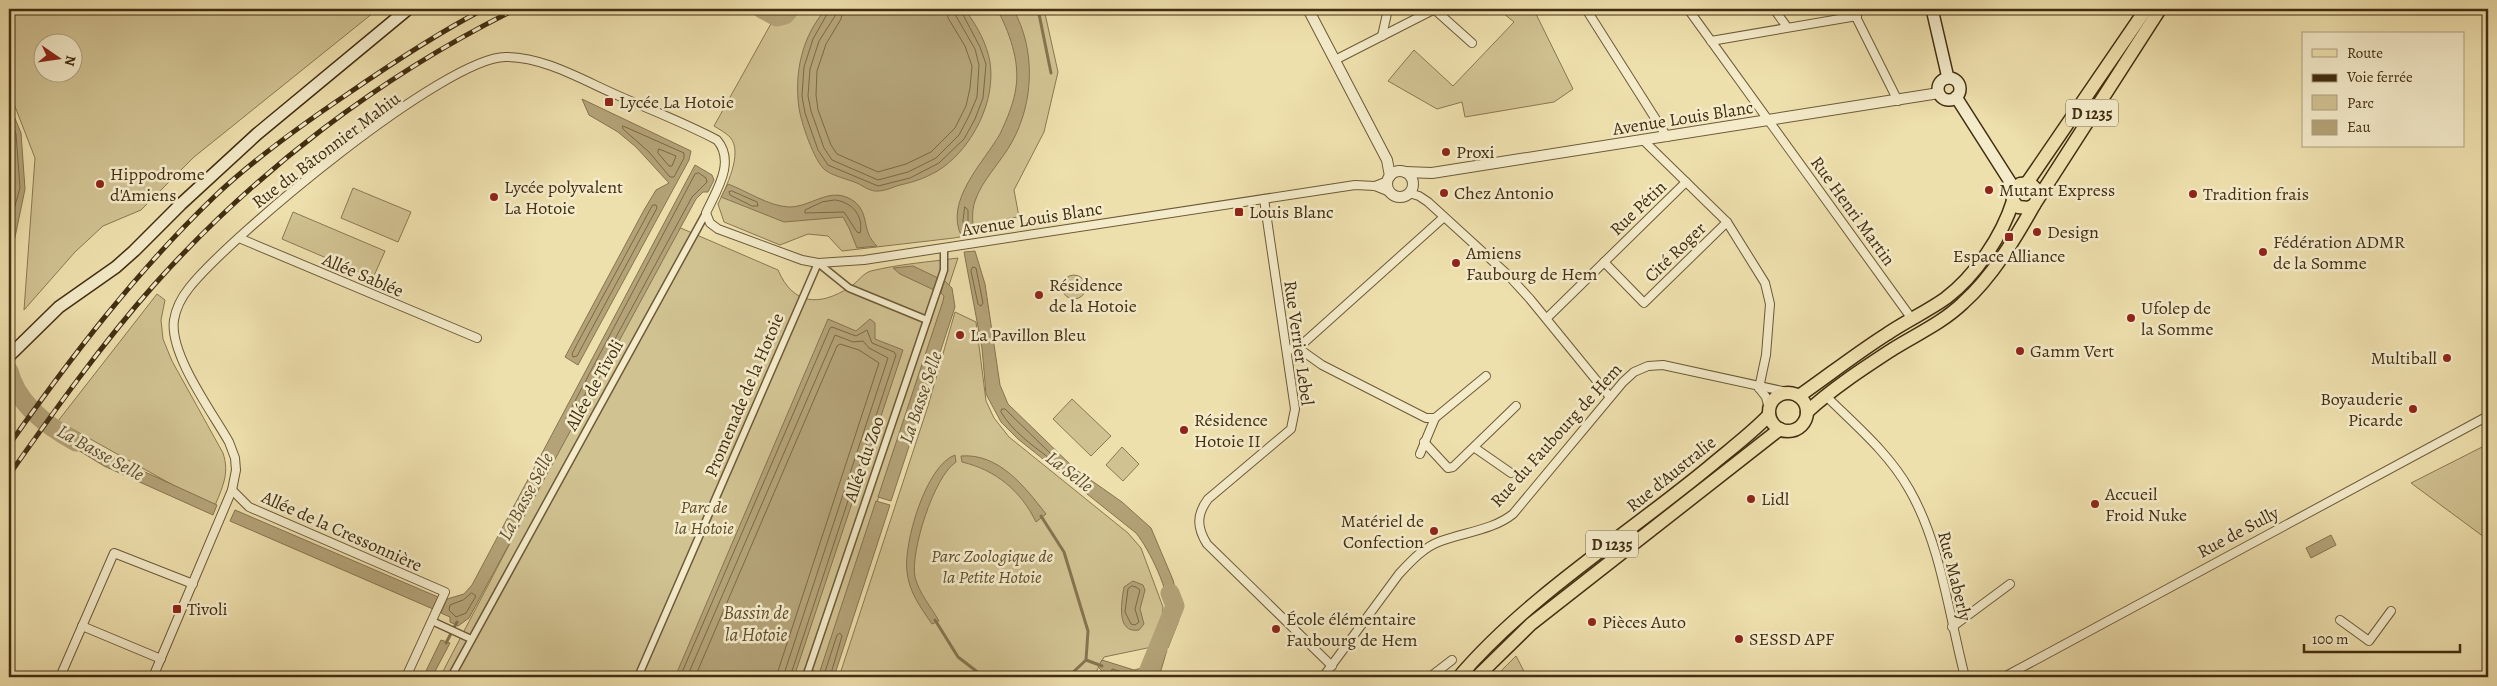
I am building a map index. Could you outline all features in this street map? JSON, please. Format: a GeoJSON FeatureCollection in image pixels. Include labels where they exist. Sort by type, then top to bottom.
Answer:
{"type":"FeatureCollection","features":[{"type":"Feature","properties":{"kind":"main road"},"geometry":{"type":"LineString","coordinates":[[9,356],[59,307],[116,268],[257,134],[408,9]]}},
{"type":"Feature","properties":{"kind":"main road"},"geometry":{"type":"LineString","coordinates":[[1932,9],[1948,78]]}},
{"type":"Feature","properties":{"kind":"main road","name":"D 1235"},"geometry":{"type":"LineString","coordinates":[[2027,183],[2146,9]]}},
{"type":"Feature","properties":{"kind":"main road","name":"D 1235"},"geometry":{"type":"LineString","coordinates":[[1807,412],[1826,396],[1894,348],[1921,334],[1963,303],[1980,286],[2160,9]]}},
{"type":"Feature","properties":{"kind":"main road"},"geometry":{"type":"LineString","coordinates":[[1948,78],[1955,80],[1960,86],[1956,97],[1947,100],[1939,93],[1941,82],[1948,78]]}},
{"type":"Feature","properties":{"kind":"main road"},"geometry":{"type":"LineString","coordinates":[[1793,394],[1804,400],[1807,412],[1800,427],[1791,431],[1780,430],[1771,421],[1769,412],[1775,397],[1793,394],[1946,298],[1968,278],[1996,236],[2008,217],[2014,195],[2020,184],[2027,183],[2036,188],[2036,202],[2029,208],[2022,208],[2014,195],[1956,97]]}},
{"type":"Feature","properties":{"kind":"main road","name":"Rue d'Australie"},"geometry":{"type":"LineString","coordinates":[[1459,677],[1519,617],[1757,428],[1769,412]]}},
{"type":"Feature","properties":{"kind":"main road","name":"Rue d'Australie"},"geometry":{"type":"LineString","coordinates":[[1477,677],[1532,624],[1780,430]]}},
{"type":"Feature","properties":{"kind":"street"},"geometry":{"type":"LineString","coordinates":[[1308,9],[1387,160],[1399,197],[1411,190]]}},
{"type":"Feature","properties":{"kind":"street"},"geometry":{"type":"LineString","coordinates":[[1382,36],[1388,9]]}},
{"type":"Feature","properties":{"kind":"street"},"geometry":{"type":"LineString","coordinates":[[1335,60],[1434,9],[1472,43]]}},
{"type":"Feature","properties":{"kind":"street"},"geometry":{"type":"LineString","coordinates":[[1586,9],[1667,137]]}},
{"type":"Feature","properties":{"kind":"street","name":"Rue Henri Martin"},"geometry":{"type":"LineString","coordinates":[[1688,9],[1912,319]]}},
{"type":"Feature","properties":{"kind":"street"},"geometry":{"type":"LineString","coordinates":[[1774,9],[1787,27]]}},
{"type":"Feature","properties":{"kind":"street"},"geometry":{"type":"LineString","coordinates":[[1711,41],[1855,12],[1898,101]]}},
{"type":"Feature","properties":{"kind":"street","name":"Rue du Bâtonnier Mahiu"},"geometry":{"type":"LineString","coordinates":[[153,677],[232,490],[236,470],[235,458],[179,355],[173,332],[176,309],[189,288],[239,238],[300,185],[357,140],[457,75],[474,65],[497,57],[531,60],[579,78],[717,140],[726,152],[722,178],[706,213]]}},
{"type":"Feature","properties":{"kind":"street","name":"Avenue Louis Blanc"},"geometry":{"type":"LineString","coordinates":[[706,213],[710,223],[718,229],[780,253],[818,262],[864,260],[1355,185],[1375,186],[1394,178],[1898,101],[1939,93]]}},
{"type":"Feature","properties":{"kind":"street"},"geometry":{"type":"LineString","coordinates":[[1643,140],[1726,222],[1768,292],[1770,304],[1766,355],[1759,388],[1766,397],[1769,412]]}},
{"type":"Feature","properties":{"kind":"street","name":"Avenue Louis Blanc"},"geometry":{"type":"LineString","coordinates":[[1411,190],[1432,173]]}},
{"type":"Feature","properties":{"kind":"street"},"geometry":{"type":"LineString","coordinates":[[1394,178],[1412,177],[1411,190]]}},
{"type":"Feature","properties":{"kind":"street","name":"Rue Pétin"},"geometry":{"type":"LineString","coordinates":[[1547,318],[1686,182]]}},
{"type":"Feature","properties":{"kind":"street"},"geometry":{"type":"LineString","coordinates":[[1411,190],[1509,276],[1547,318],[1610,397]]}},
{"type":"Feature","properties":{"kind":"street","name":"Rue Verrier Lebel"},"geometry":{"type":"LineString","coordinates":[[1264,199],[1295,409],[1291,429],[1208,499],[1199,513],[1198,522],[1200,532],[1207,544],[1332,666]]}},
{"type":"Feature","properties":{"kind":"street","name":"Allée de Tivoli"},"geometry":{"type":"LineString","coordinates":[[451,677],[706,213]]}},
{"type":"Feature","properties":{"kind":"street"},"geometry":{"type":"LineString","coordinates":[[1286,350],[1298,348],[1444,217]]}},
{"type":"Feature","properties":{"kind":"street","name":"Cité Roger"},"geometry":{"type":"LineString","coordinates":[[1604,262],[1644,303],[1726,222]]}},
{"type":"Feature","properties":{"kind":"street","name":"Allée Sablée"},"geometry":{"type":"LineString","coordinates":[[239,238],[477,338]]}},
{"type":"Feature","properties":{"kind":"street","name":"Allée du Zoo"},"geometry":{"type":"LineString","coordinates":[[807,675],[944,270],[944,249]]}},
{"type":"Feature","properties":{"kind":"street"},"geometry":{"type":"LineString","coordinates":[[818,262],[849,288],[927,320]]}},
{"type":"Feature","properties":{"kind":"street","name":"Promenade de la Hotoie"},"geometry":{"type":"LineString","coordinates":[[638,677],[818,262]]}},
{"type":"Feature","properties":{"kind":"street"},"geometry":{"type":"LineString","coordinates":[[1298,348],[1322,365],[1417,415],[1436,418]]}},
{"type":"Feature","properties":{"kind":"street","name":"Rue du Faubourg de Hem"},"geometry":{"type":"LineString","coordinates":[[1323,677],[1399,574],[1414,558],[1440,541],[1503,522],[1513,514],[1610,397],[1634,372],[1654,364],[1793,394]]}},
{"type":"Feature","properties":{"kind":"street"},"geometry":{"type":"LineString","coordinates":[[1420,454],[1436,418],[1486,376]]}},
{"type":"Feature","properties":{"kind":"street","name":"Rue Maberly"},"geometry":{"type":"LineString","coordinates":[[1826,396],[1873,442],[1909,489],[1932,539],[1965,677]]}},
{"type":"Feature","properties":{"kind":"street"},"geometry":{"type":"LineString","coordinates":[[1424,442],[1448,468],[1475,448],[1516,406]]}},
{"type":"Feature","properties":{"kind":"street","name":"Rue de Sully"},"geometry":{"type":"LineString","coordinates":[[2004,677],[2488,416]]}},
{"type":"Feature","properties":{"kind":"street"},"geometry":{"type":"LineString","coordinates":[[1475,448],[1511,473]]}},
{"type":"Feature","properties":{"kind":"street","name":"Allée de la Cressonnière"},"geometry":{"type":"LineString","coordinates":[[232,490],[249,507],[445,592],[432,621]]}},
{"type":"Feature","properties":{"kind":"street"},"geometry":{"type":"LineString","coordinates":[[60,677],[114,553],[193,584]]}},
{"type":"Feature","properties":{"kind":"street"},"geometry":{"type":"LineString","coordinates":[[1952,627],[2010,584]]}},
{"type":"Feature","properties":{"kind":"street"},"geometry":{"type":"LineString","coordinates":[[2340,620],[2369,640],[2391,610]]}},
{"type":"Feature","properties":{"kind":"street"},"geometry":{"type":"LineString","coordinates":[[406,677],[432,621],[471,639]]}},
{"type":"Feature","properties":{"kind":"street"},"geometry":{"type":"LineString","coordinates":[[82,626],[161,659]]}},
{"type":"Feature","properties":{"kind":"street"},"geometry":{"type":"LineString","coordinates":[[1430,677],[1452,660]]}},
{"type":"Feature","properties":{"kind":"street"},"geometry":{"type":"LineString","coordinates":[[807,675],[819,677]]}},
{"type":"Feature","properties":{"kind":"green space","name":"Hippodrome d'Amiens"},"geometry":{"type":"Polygon","coordinates":[[[9,9],[378,9],[194,157],[141,210],[103,226],[75,252],[24,310],[35,158],[9,91],[9,9]]]}},
{"type":"Feature","properties":{"kind":"green space"},"geometry":{"type":"Polygon","coordinates":[[[766,9],[1044,9],[1058,72],[1044,132],[1014,190],[1019,217],[1009,218],[1000,230],[954,238],[842,251],[828,236],[808,234],[780,245],[724,222],[718,204],[732,171],[735,152],[734,144],[730,137],[714,126],[773,20],[766,9]]]}},
{"type":"Feature","properties":{"kind":"green space"},"geometry":{"type":"Polygon","coordinates":[[[1498,9],[1523,9],[1528,14],[1535,12],[1573,89],[1554,102],[1465,117],[1462,102],[1437,109],[1388,81],[1414,50],[1453,86],[1514,22],[1498,9]]]}},
{"type":"Feature","properties":{"kind":"green space"},"geometry":{"type":"Polygon","coordinates":[[[353,188],[411,212],[398,242],[341,218],[353,188]]]}},
{"type":"Feature","properties":{"kind":"green space"},"geometry":{"type":"Polygon","coordinates":[[[293,212],[385,251],[373,278],[282,239],[293,212]]]}},
{"type":"Feature","properties":{"kind":"green space","name":"Parc de la Hotoie"},"geometry":{"type":"Polygon","coordinates":[[[676,226],[778,270],[784,282],[791,290],[799,296],[808,299],[828,298],[853,285],[871,271],[958,258],[819,677],[440,677],[676,226]]]}},
{"type":"Feature","properties":{"kind":"green space"},"geometry":{"type":"Polygon","coordinates":[[[1074,275],[1079,276],[1085,282],[1085,292],[1079,298],[1074,299],[1069,298],[1063,292],[1062,287],[1063,282],[1069,276],[1074,275]]]}},
{"type":"Feature","properties":{"kind":"green space"},"geometry":{"type":"Polygon","coordinates":[[[157,294],[165,300],[161,320],[163,339],[172,361],[223,453],[226,468],[222,487],[214,508],[58,421],[157,294]]]}},
{"type":"Feature","properties":{"kind":"green space","name":"Parc Zoologique de la Petite Hotoie"},"geometry":{"type":"Polygon","coordinates":[[[955,312],[976,322],[986,401],[994,418],[1009,437],[1128,533],[1141,548],[1163,607],[1162,624],[1152,647],[1104,657],[1096,672],[1101,677],[839,677],[928,406],[955,312]]]}},
{"type":"Feature","properties":{"kind":"green space"},"geometry":{"type":"Polygon","coordinates":[[[1072,399],[1111,436],[1091,456],[1053,419],[1072,399]]]}},
{"type":"Feature","properties":{"kind":"green space"},"geometry":{"type":"Polygon","coordinates":[[[2488,444],[2488,540],[2411,483],[2488,444]]]}},
{"type":"Feature","properties":{"kind":"green space"},"geometry":{"type":"Polygon","coordinates":[[[1122,447],[1139,464],[1123,481],[1106,465],[1122,447]]]}},
{"type":"Feature","properties":{"kind":"green space"},"geometry":{"type":"Polygon","coordinates":[[[1516,656],[1527,677],[1495,677],[1516,656]]]}},
{"type":"Feature","properties":{"kind":"water"},"geometry":{"type":"Polygon","coordinates":[[[775,9],[798,9],[786,22],[779,24],[769,22],[775,9]]]}},
{"type":"Feature","properties":{"kind":"water"},"geometry":{"type":"Polygon","coordinates":[[[826,9],[964,9],[966,11],[981,35],[989,55],[991,77],[989,92],[986,107],[972,135],[953,159],[942,168],[916,181],[875,191],[832,174],[821,165],[812,150],[802,122],[799,108],[798,82],[799,68],[806,43],[811,31],[826,9]]]}},
{"type":"Feature","properties":{"kind":"water"},"geometry":{"type":"Polygon","coordinates":[[[997,9],[1013,9],[1026,41],[1029,58],[1028,93],[1025,110],[1012,142],[978,193],[973,214],[974,236],[962,237],[958,224],[961,196],[1000,134],[1008,117],[1016,87],[1017,77],[1013,46],[997,9]]]}},
{"type":"Feature","properties":{"kind":"water"},"geometry":{"type":"Polygon","coordinates":[[[582,99],[691,151],[689,160],[578,365],[565,357],[644,210],[656,190],[669,183],[636,147],[618,132],[589,115],[582,99]]]}},
{"type":"Feature","properties":{"kind":"water"},"geometry":{"type":"Polygon","coordinates":[[[9,104],[21,133],[25,189],[14,242],[12,302],[13,365],[9,369],[9,104]]]}},
{"type":"Feature","properties":{"kind":"water"},"geometry":{"type":"Polygon","coordinates":[[[695,165],[712,175],[714,180],[708,192],[703,192],[696,199],[469,618],[458,626],[450,622],[450,617],[441,613],[447,599],[464,594],[472,585],[695,165]]]}},
{"type":"Feature","properties":{"kind":"water"},"geometry":{"type":"Polygon","coordinates":[[[728,184],[765,201],[789,207],[806,204],[830,196],[846,197],[860,207],[869,235],[877,246],[857,248],[843,217],[784,222],[721,197],[728,184]]]}},
{"type":"Feature","properties":{"kind":"water"},"geometry":{"type":"Polygon","coordinates":[[[975,251],[985,284],[1000,385],[1008,404],[1075,469],[1122,502],[1151,528],[1173,580],[1180,607],[1180,617],[1168,614],[1163,583],[1147,549],[1136,533],[1018,439],[1001,422],[986,394],[982,348],[964,252],[975,251]]]}},
{"type":"Feature","properties":{"kind":"water"},"geometry":{"type":"Polygon","coordinates":[[[913,266],[938,278],[934,290],[900,274],[893,268],[913,266]]]}},
{"type":"Feature","properties":{"kind":"water"},"geometry":{"type":"Polygon","coordinates":[[[944,280],[952,288],[955,307],[891,501],[878,497],[943,301],[944,296],[941,293],[944,280]]]}},
{"type":"Feature","properties":{"kind":"water","name":"Bassin de la Hotoie"},"geometry":{"type":"Polygon","coordinates":[[[828,319],[856,331],[870,319],[875,323],[875,339],[903,350],[794,677],[675,677],[828,319]]]}},
{"type":"Feature","properties":{"kind":"water"},"geometry":{"type":"Polygon","coordinates":[[[58,425],[97,450],[217,505],[213,515],[104,466],[52,434],[58,425]]]}},
{"type":"Feature","properties":{"kind":"water"},"geometry":{"type":"Polygon","coordinates":[[[955,455],[956,462],[940,482],[925,515],[916,550],[915,577],[922,594],[939,621],[932,624],[916,600],[908,579],[907,559],[909,543],[913,525],[926,489],[944,462],[955,455]]]}},
{"type":"Feature","properties":{"kind":"water"},"geometry":{"type":"Polygon","coordinates":[[[961,456],[987,460],[999,466],[1020,483],[1046,514],[1036,522],[1023,501],[1006,483],[986,470],[962,462],[961,456]]]}},
{"type":"Feature","properties":{"kind":"water"},"geometry":{"type":"Polygon","coordinates":[[[876,501],[890,505],[834,677],[818,677],[876,501]]]}},
{"type":"Feature","properties":{"kind":"water"},"geometry":{"type":"Polygon","coordinates":[[[235,510],[438,597],[433,609],[230,521],[235,510]]]}},
{"type":"Feature","properties":{"kind":"water"},"geometry":{"type":"Polygon","coordinates":[[[2331,535],[2336,545],[2311,558],[2306,548],[2331,535]]]}},
{"type":"Feature","properties":{"kind":"water"},"geometry":{"type":"Polygon","coordinates":[[[1133,581],[1143,585],[1145,590],[1140,609],[1144,624],[1139,630],[1131,630],[1126,627],[1122,615],[1124,587],[1133,581]]]}},
{"type":"Feature","properties":{"kind":"water"},"geometry":{"type":"Polygon","coordinates":[[[1167,618],[1179,620],[1168,648],[1156,641],[1167,618]]]}},
{"type":"Feature","properties":{"kind":"water"},"geometry":{"type":"Polygon","coordinates":[[[441,640],[450,643],[432,677],[423,677],[441,640]]]}},
{"type":"Feature","properties":{"kind":"water"},"geometry":{"type":"Polygon","coordinates":[[[1155,643],[1167,650],[1159,677],[1108,677],[1098,667],[1102,660],[1134,670],[1142,668],[1155,643]]]}},
{"type":"Feature","properties":{"kind":"waterway","name":"La Selle"},"geometry":{"type":"LineString","coordinates":[[762,9],[777,17],[785,15],[790,9]]}},
{"type":"Feature","properties":{"kind":"waterway"},"geometry":{"type":"LineString","coordinates":[[1038,9],[1051,73]]}},
{"type":"Feature","properties":{"kind":"waterway","name":"La Basse Selle"},"geometry":{"type":"LineString","coordinates":[[9,371],[13,383],[26,404],[54,429],[76,442]]}},
{"type":"Feature","properties":{"kind":"waterway"},"geometry":{"type":"LineString","coordinates":[[1041,516],[1064,552],[1088,631],[1086,660]]}},
{"type":"Feature","properties":{"kind":"waterway","name":"La Selle"},"geometry":{"type":"LineString","coordinates":[[1146,677],[1175,606],[1170,593]]}},
{"type":"Feature","properties":{"kind":"waterway"},"geometry":{"type":"LineString","coordinates":[[935,620],[958,657],[984,677]]}},
{"type":"Feature","properties":{"kind":"waterway"},"geometry":{"type":"LineString","coordinates":[[446,643],[457,622]]}},
{"type":"Feature","properties":{"kind":"waterway"},"geometry":{"type":"LineString","coordinates":[[1068,677],[1086,660],[1102,666]]}},
{"type":"Feature","properties":{"kind":"railway"},"geometry":{"type":"LineString","coordinates":[[9,445],[56,380],[131,285],[185,226],[229,183],[278,143],[380,72],[484,9]]}},
{"type":"Feature","properties":{"kind":"railway"},"geometry":{"type":"LineString","coordinates":[[9,475],[79,378],[134,308],[193,243],[234,204],[277,166],[368,96],[416,64],[516,9]]}},
{"type":"Feature","properties":{"kind":"place","name":"Lycée La Hotoie"},"geometry":{"type":"Point","coordinates":[609,102]}},
{"type":"Feature","properties":{"kind":"place","name":"Proxi"},"geometry":{"type":"Point","coordinates":[1446,152]}},
{"type":"Feature","properties":{"kind":"place","name":"Hippodrome d'Amiens"},"geometry":{"type":"Point","coordinates":[100,184]}},
{"type":"Feature","properties":{"kind":"place","name":"Mutant Express"},"geometry":{"type":"Point","coordinates":[1989,190]}},
{"type":"Feature","properties":{"kind":"place","name":"Chez Antonio"},"geometry":{"type":"Point","coordinates":[1444,193]}},
{"type":"Feature","properties":{"kind":"place","name":"Tradition frais"},"geometry":{"type":"Point","coordinates":[2193,194]}},
{"type":"Feature","properties":{"kind":"place","name":"Lycée polyvalent La Hotoie"},"geometry":{"type":"Point","coordinates":[494,197]}},
{"type":"Feature","properties":{"kind":"place","name":"Louis Blanc"},"geometry":{"type":"Point","coordinates":[1239,212]}},
{"type":"Feature","properties":{"kind":"place","name":"Design"},"geometry":{"type":"Point","coordinates":[2037,232]}},
{"type":"Feature","properties":{"kind":"place","name":"Espace Alliance"},"geometry":{"type":"Point","coordinates":[2009,237]}},
{"type":"Feature","properties":{"kind":"place","name":"Fédération ADMR de la Somme"},"geometry":{"type":"Point","coordinates":[2263,252]}},
{"type":"Feature","properties":{"kind":"place","name":"Amiens Faubourg de Hem"},"geometry":{"type":"Point","coordinates":[1456,263]}},
{"type":"Feature","properties":{"kind":"place","name":"Résidence de la Hotoie"},"geometry":{"type":"Point","coordinates":[1039,295]}},
{"type":"Feature","properties":{"kind":"place","name":"Ufolep de la Somme"},"geometry":{"type":"Point","coordinates":[2131,318]}},
{"type":"Feature","properties":{"kind":"place","name":"La Pavillon Bleu"},"geometry":{"type":"Point","coordinates":[960,335]}},
{"type":"Feature","properties":{"kind":"place","name":"Gamm Vert"},"geometry":{"type":"Point","coordinates":[2020,351]}},
{"type":"Feature","properties":{"kind":"place","name":"Multiball"},"geometry":{"type":"Point","coordinates":[2447,358]}},
{"type":"Feature","properties":{"kind":"place","name":"Boyauderie Picarde"},"geometry":{"type":"Point","coordinates":[2413,409]}},
{"type":"Feature","properties":{"kind":"place","name":"Résidence Hotoie II"},"geometry":{"type":"Point","coordinates":[1184,430]}},
{"type":"Feature","properties":{"kind":"place","name":"Lidl"},"geometry":{"type":"Point","coordinates":[1751,499]}},
{"type":"Feature","properties":{"kind":"place","name":"Accueil Froid Nuke"},"geometry":{"type":"Point","coordinates":[2095,504]}},
{"type":"Feature","properties":{"kind":"place","name":"Matériel de Confection"},"geometry":{"type":"Point","coordinates":[1434,531]}},
{"type":"Feature","properties":{"kind":"place","name":"Tivoli"},"geometry":{"type":"Point","coordinates":[177,609]}},
{"type":"Feature","properties":{"kind":"place","name":"Pièces Auto"},"geometry":{"type":"Point","coordinates":[1592,622]}},
{"type":"Feature","properties":{"kind":"place","name":"École élémentaire Faubourg de Hem"},"geometry":{"type":"Point","coordinates":[1276,629]}},
{"type":"Feature","properties":{"kind":"place","name":"SESSD APF"},"geometry":{"type":"Point","coordinates":[1739,639]}}]}
